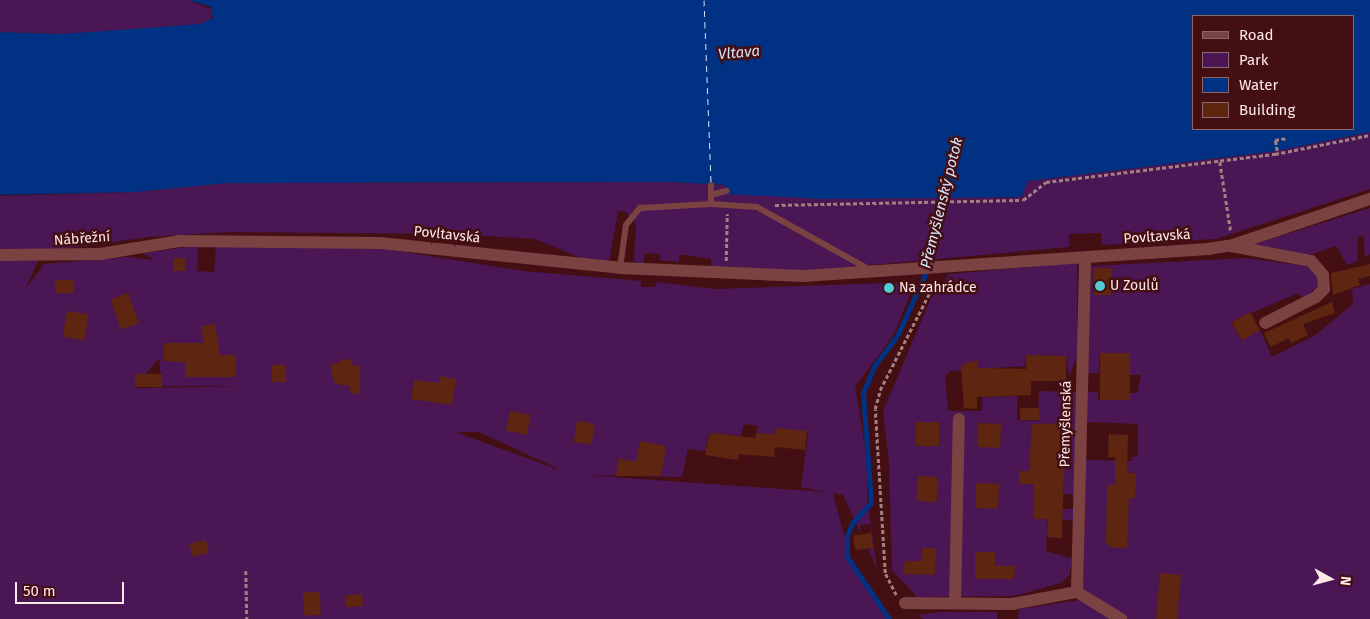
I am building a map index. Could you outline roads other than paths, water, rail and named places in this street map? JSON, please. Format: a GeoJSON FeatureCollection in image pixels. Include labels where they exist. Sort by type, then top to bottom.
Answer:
{"type":"FeatureCollection","features":[{"type":"Feature","properties":{"kind":"street","name":"Povltavská"},"geometry":{"type":"LineString","coordinates":[[165,242],[380,243],[620,268],[874,272],[1232,246],[1370,199]]}},
{"type":"Feature","properties":{"kind":"street","name":"Nábřežní"},"geometry":{"type":"LineString","coordinates":[[0,255],[100,254],[165,242]]}},
{"type":"Feature","properties":{"kind":"street"},"geometry":{"type":"LineString","coordinates":[[1232,246],[1311,262],[1323,275],[1324,289],[1316,297],[1265,323]]}},
{"type":"Feature","properties":{"kind":"street","name":"Přemyšlenská"},"geometry":{"type":"LineString","coordinates":[[1078,592],[1085,257]]}},
{"type":"Feature","properties":{"kind":"street"},"geometry":{"type":"LineString","coordinates":[[955,603],[959,419]]}},
{"type":"Feature","properties":{"kind":"street"},"geometry":{"type":"LineString","coordinates":[[905,603],[1012,604],[1078,592],[1121,619]]}},
{"type":"Feature","properties":{"kind":"lane"},"geometry":{"type":"LineString","coordinates":[[711,185],[711,204]]}},
{"type":"Feature","properties":{"kind":"lane"},"geometry":{"type":"LineString","coordinates":[[711,195],[726,191]]}},
{"type":"Feature","properties":{"kind":"lane"},"geometry":{"type":"LineString","coordinates":[[620,268],[626,225],[640,208],[711,204],[757,208],[874,272]]}},
{"type":"Feature","properties":{"kind":"water","name":"Vltava"},"geometry":{"type":"Polygon","coordinates":[[[188,0],[1370,0],[1370,132],[1277,151],[1028,181],[1021,197],[823,199],[726,194],[725,185],[670,182],[227,183],[136,192],[0,195],[0,32],[61,34],[200,24],[213,18],[211,7],[188,0]]]}},
{"type":"Feature","properties":{"kind":"waterway","name":"Přemyšlenský potok"},"geometry":{"type":"LineString","coordinates":[[889,619],[847,557],[847,535],[853,522],[871,503],[863,393],[875,365],[897,336],[924,277],[948,192]]}},
{"type":"Feature","properties":{"kind":"place","name":"U Zoulů"},"geometry":{"type":"Point","coordinates":[1100,286]}},
{"type":"Feature","properties":{"kind":"place","name":"Na zahrádce"},"geometry":{"type":"Point","coordinates":[889,288]}}]}
